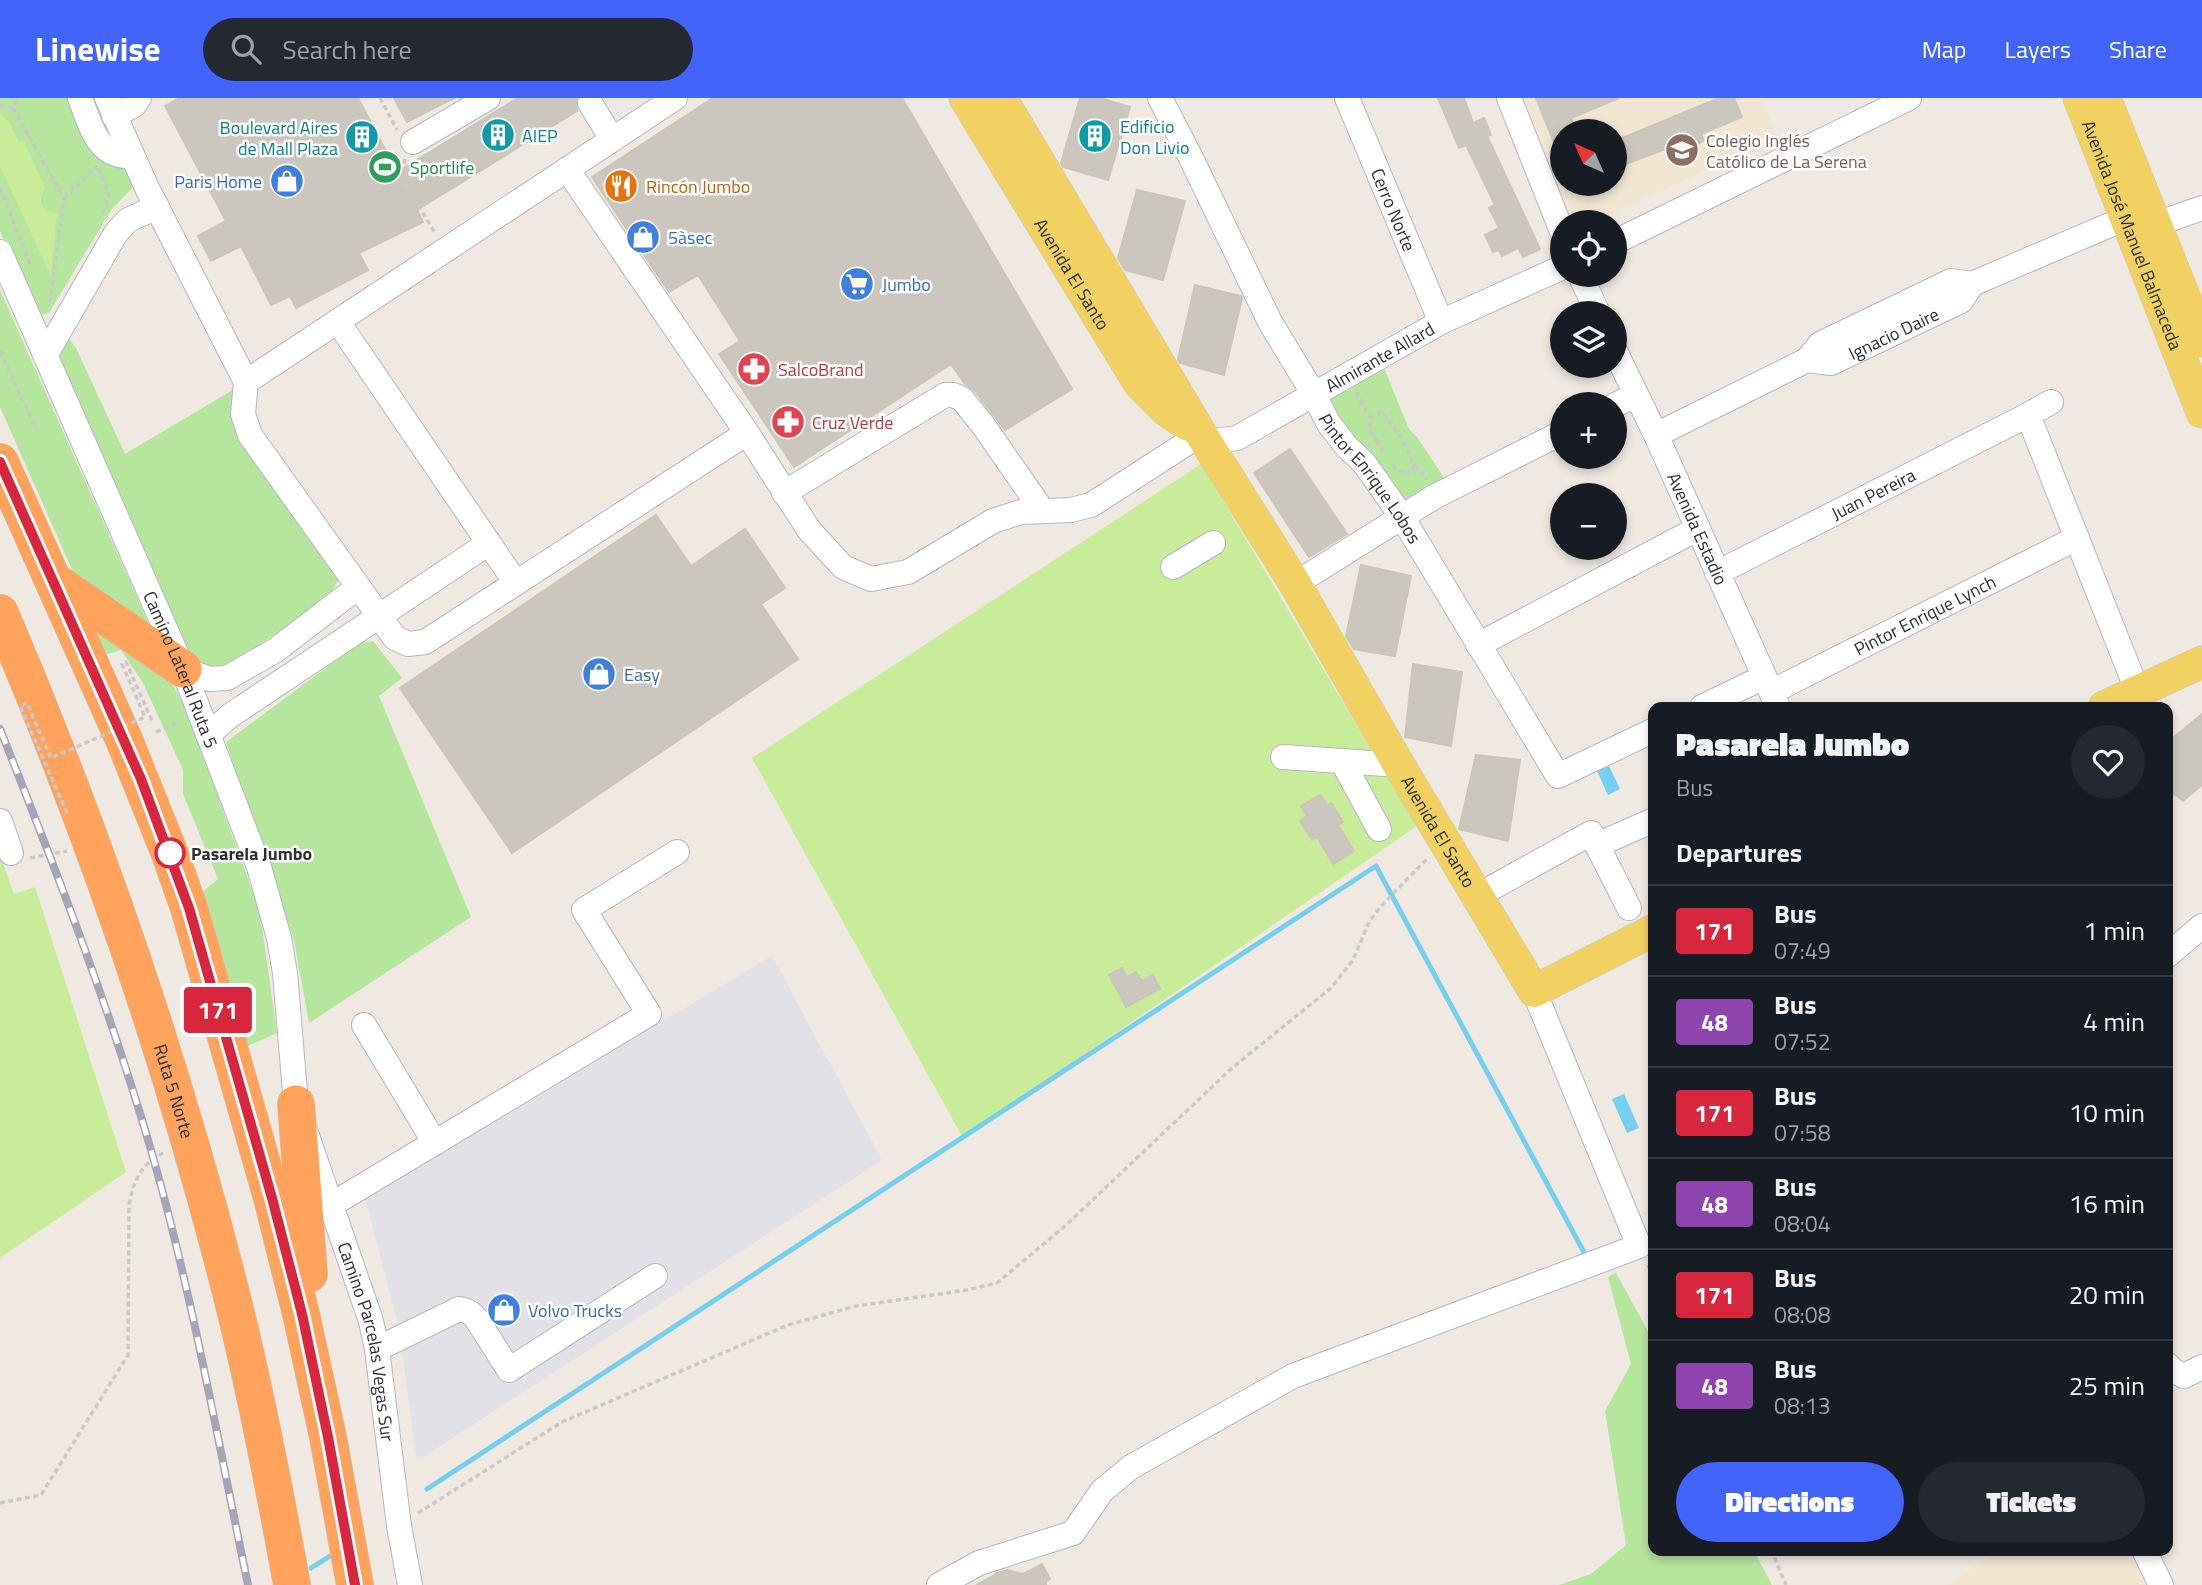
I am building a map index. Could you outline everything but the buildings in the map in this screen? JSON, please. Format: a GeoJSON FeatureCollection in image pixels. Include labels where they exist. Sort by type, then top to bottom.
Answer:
{"type":"FeatureCollection","features":[{"type":"Feature","properties":{"kind":"highway"},"geometry":{"type":"LineString","coordinates":[[0,462],[149,797],[189,908],[272,1198],[316,1377],[355,1585]]}},
{"type":"Feature","properties":{"kind":"highway"},"geometry":{"type":"LineString","coordinates":[[54,581],[183,669]]}},
{"type":"Feature","properties":{"kind":"highway","name":"Ruta 5 Norte"},"geometry":{"type":"LineString","coordinates":[[0,613],[46,722],[120,918],[183,1118],[231,1291],[292,1585]]}},
{"type":"Feature","properties":{"kind":"highway"},"geometry":{"type":"LineString","coordinates":[[296,1104],[316,1377]]}},
{"type":"Feature","properties":{"kind":"main road","name":"Avenida El Santo"},"geometry":{"type":"LineString","coordinates":[[965,98],[1139,383],[1167,411],[1201,434]]}},
{"type":"Feature","properties":{"kind":"main road","name":"Avenida El Santo"},"geometry":{"type":"LineString","coordinates":[[1001,98],[1201,434],[1295,584],[1444,842],[1534,991]]}},
{"type":"Feature","properties":{"kind":"main road","name":"Avenida José Manuel Balmaceda"},"geometry":{"type":"LineString","coordinates":[[2079,98],[2138,225],[2202,341]]}},
{"type":"Feature","properties":{"kind":"main road","name":"Avenida José Manuel Balmaceda"},"geometry":{"type":"LineString","coordinates":[[2105,98],[2138,225],[2202,412]]}},
{"type":"Feature","properties":{"kind":"main road"},"geometry":{"type":"LineString","coordinates":[[2114,702],[2202,662]]}},
{"type":"Feature","properties":{"kind":"main road"},"geometry":{"type":"LineString","coordinates":[[1534,991],[1648,933]]}},
{"type":"Feature","properties":{"kind":"street"},"geometry":{"type":"LineString","coordinates":[[80,98],[94,135],[103,147],[115,155],[131,156]]}},
{"type":"Feature","properties":{"kind":"street"},"geometry":{"type":"LineString","coordinates":[[139,98],[134,105],[110,107],[131,156],[246,382],[243,414],[250,435],[395,638],[408,644],[425,642],[747,433]]}},
{"type":"Feature","properties":{"kind":"street"},"geometry":{"type":"LineString","coordinates":[[410,141],[488,98]]}},
{"type":"Feature","properties":{"kind":"street"},"geometry":{"type":"LineString","coordinates":[[246,382],[675,98]]}},
{"type":"Feature","properties":{"kind":"street","name":"Pintor Enrique Lobos"},"geometry":{"type":"LineString","coordinates":[[1160,98],[1269,323],[1329,424],[1364,463],[1402,517],[1558,776],[1648,733]]}},
{"type":"Feature","properties":{"kind":"street","name":"Cerro Norte"},"geometry":{"type":"LineString","coordinates":[[1347,98],[1441,322]]}},
{"type":"Feature","properties":{"kind":"street"},"geometry":{"type":"LineString","coordinates":[[1509,98],[1553,210]]}},
{"type":"Feature","properties":{"kind":"street"},"geometry":{"type":"LineString","coordinates":[[1627,236],[1909,98]]}},
{"type":"Feature","properties":{"kind":"street"},"geometry":{"type":"LineString","coordinates":[[590,103],[612,139]]}},
{"type":"Feature","properties":{"kind":"street"},"geometry":{"type":"LineString","coordinates":[[567,169],[810,530],[843,567],[871,579],[908,572],[993,521],[1021,512],[1071,510],[1091,505],[1201,434]]}},
{"type":"Feature","properties":{"kind":"street"},"geometry":{"type":"LineString","coordinates":[[46,354],[116,233],[128,219],[157,207]]}},
{"type":"Feature","properties":{"kind":"street","name":"Ignacio Daire"},"geometry":{"type":"LineString","coordinates":[[1656,435],[1807,360],[1830,363],[1961,301],[1972,284],[2138,225],[2202,208]]}},
{"type":"Feature","properties":{"kind":"street","name":"Camino Lateral Ruta 5"},"geometry":{"type":"LineString","coordinates":[[0,252],[183,669],[259,867],[279,938],[286,985],[296,1104]]}},
{"type":"Feature","properties":{"kind":"street","name":"Almirante Allard"},"geometry":{"type":"LineString","coordinates":[[1201,434],[1216,442],[1237,438],[1441,322],[1550,273]]}},
{"type":"Feature","properties":{"kind":"street"},"geometry":{"type":"LineString","coordinates":[[338,322],[516,583]]}},
{"type":"Feature","properties":{"kind":"street"},"geometry":{"type":"LineString","coordinates":[[784,493],[945,396],[953,395],[962,399],[983,425],[1042,510]]}},
{"type":"Feature","properties":{"kind":"street","name":"Avenida Estadio"},"geometry":{"type":"LineString","coordinates":[[1627,402],[1656,435],[1771,692]]}},
{"type":"Feature","properties":{"kind":"street","name":"Juan Pereira"},"geometry":{"type":"LineString","coordinates":[[1717,573],[2051,402]]}},
{"type":"Feature","properties":{"kind":"street"},"geometry":{"type":"LineString","coordinates":[[2028,415],[2137,690]]}},
{"type":"Feature","properties":{"kind":"street"},"geometry":{"type":"LineString","coordinates":[[1295,584],[1434,497],[1550,439]]}},
{"type":"Feature","properties":{"kind":"street"},"geometry":{"type":"LineString","coordinates":[[1478,645],[1697,529]]}},
{"type":"Feature","properties":{"kind":"street","name":"Pintor Enrique Lynch"},"geometry":{"type":"LineString","coordinates":[[1725,702],[1771,692],[2077,538]]}},
{"type":"Feature","properties":{"kind":"street"},"geometry":{"type":"LineString","coordinates":[[1173,567],[1213,542]]}},
{"type":"Feature","properties":{"kind":"street"},"geometry":{"type":"LineString","coordinates":[[204,724],[231,715],[489,543]]}},
{"type":"Feature","properties":{"kind":"street"},"geometry":{"type":"LineString","coordinates":[[183,669],[209,679],[227,678],[276,650],[358,587]]}},
{"type":"Feature","properties":{"kind":"street"},"geometry":{"type":"LineString","coordinates":[[1283,757],[1399,765]]}},
{"type":"Feature","properties":{"kind":"street"},"geometry":{"type":"LineString","coordinates":[[1342,761],[1379,830]]}},
{"type":"Feature","properties":{"kind":"street"},"geometry":{"type":"LineString","coordinates":[[0,821],[12,853]]}},
{"type":"Feature","properties":{"kind":"street"},"geometry":{"type":"LineString","coordinates":[[1597,845],[1648,823]]}},
{"type":"Feature","properties":{"kind":"street"},"geometry":{"type":"LineString","coordinates":[[1477,896],[1591,833],[1629,908]]}},
{"type":"Feature","properties":{"kind":"street"},"geometry":{"type":"LineString","coordinates":[[331,1205],[649,1014],[584,910],[677,852]]}},
{"type":"Feature","properties":{"kind":"street"},"geometry":{"type":"LineString","coordinates":[[2173,951],[2202,926]]}},
{"type":"Feature","properties":{"kind":"street","name":"Avenida El Santo"},"geometry":{"type":"LineString","coordinates":[[939,1585],[979,1563],[1073,1533],[1102,1491],[1131,1467],[1293,1376],[1639,1246],[1534,991]]}},
{"type":"Feature","properties":{"kind":"street"},"geometry":{"type":"LineString","coordinates":[[365,1025],[435,1143]]}},
{"type":"Feature","properties":{"kind":"street","name":"Camino Parcelas Vegas Sur"},"geometry":{"type":"LineString","coordinates":[[296,1104],[371,1321],[377,1349],[399,1526],[410,1585]]}},
{"type":"Feature","properties":{"kind":"street"},"geometry":{"type":"LineString","coordinates":[[377,1349],[463,1310],[474,1315],[509,1370],[655,1276]]}},
{"type":"Feature","properties":{"kind":"street"},"geometry":{"type":"LineString","coordinates":[[2173,1370],[2184,1376],[2202,1367]]}},
{"type":"Feature","properties":{"kind":"street"},"geometry":{"type":"LineString","coordinates":[[2147,1556],[2161,1585]]}},
{"type":"Feature","properties":{"kind":"path"},"geometry":{"type":"LineString","coordinates":[[13,108],[17,98]]}},
{"type":"Feature","properties":{"kind":"path"},"geometry":{"type":"LineString","coordinates":[[380,98],[401,136],[410,141],[402,178],[447,250]]}},
{"type":"Feature","properties":{"kind":"path"},"geometry":{"type":"LineString","coordinates":[[0,105],[13,108],[64,198],[49,310],[44,298]]}},
{"type":"Feature","properties":{"kind":"path"},"geometry":{"type":"LineString","coordinates":[[97,166],[109,196],[100,219]]}},
{"type":"Feature","properties":{"kind":"path"},"geometry":{"type":"LineString","coordinates":[[0,188],[34,274]]}},
{"type":"Feature","properties":{"kind":"path"},"geometry":{"type":"LineString","coordinates":[[0,351],[37,431]]}},
{"type":"Feature","properties":{"kind":"path"},"geometry":{"type":"LineString","coordinates":[[1349,374],[1370,418],[1370,429],[1392,466],[1404,474],[1413,471],[1415,465],[1410,452],[1399,439],[1389,419],[1381,411],[1370,418]]}},
{"type":"Feature","properties":{"kind":"path"},"geometry":{"type":"LineString","coordinates":[[1355,455],[1376,440]]}},
{"type":"Feature","properties":{"kind":"path"},"geometry":{"type":"LineString","coordinates":[[66,813],[20,706],[27,703],[51,758],[145,717],[122,664],[126,662],[153,723]]}},
{"type":"Feature","properties":{"kind":"path"},"geometry":{"type":"LineString","coordinates":[[156,732],[204,724]]}},
{"type":"Feature","properties":{"kind":"path"},"geometry":{"type":"LineString","coordinates":[[399,1526],[562,1422],[788,1325],[856,1306],[997,1283],[1065,1226],[1232,1068],[1331,988],[1353,960],[1369,922],[1386,900],[1444,842]]}},
{"type":"Feature","properties":{"kind":"path"},"geometry":{"type":"LineString","coordinates":[[12,853],[25,859],[76,848]]}},
{"type":"Feature","properties":{"kind":"path"},"geometry":{"type":"LineString","coordinates":[[0,1503],[41,1495],[128,1355],[128,1205]]}},
{"type":"Feature","properties":{"kind":"path"},"geometry":{"type":"LineString","coordinates":[[1774,1556],[1786,1585]]}},
{"type":"Feature","properties":{"kind":"shaded area","name":"Colegio Inglés Católico de La Serena"},"geometry":{"type":"Polygon","coordinates":[[[1521,98],[1761,98],[1777,137],[1621,210],[1568,210],[1562,196],[1628,196],[1628,119],[1550,119],[1550,167],[1521,98]]]}},
{"type":"Feature","properties":{"kind":"shaded area"},"geometry":{"type":"Polygon","coordinates":[[[772,956],[882,1160],[417,1461],[398,1324],[365,1198],[772,956]]]}},
{"type":"Feature","properties":{"kind":"shaded area"},"geometry":{"type":"Polygon","coordinates":[[[1989,1556],[2129,1556],[2149,1585],[1947,1585],[1989,1556]]]}},
{"type":"Feature","properties":{"kind":"green space"},"geometry":{"type":"Polygon","coordinates":[[[0,98],[73,98],[124,163],[134,182],[131,189],[111,210],[49,313],[39,315],[0,231],[0,98]]]}},
{"type":"Feature","properties":{"kind":"green space"},"geometry":{"type":"Polygon","coordinates":[[[0,113],[9,121],[19,143],[24,141],[45,187],[42,205],[47,212],[57,213],[51,276],[0,166],[0,113]]]}},
{"type":"Feature","properties":{"kind":"green space"},"geometry":{"type":"Polygon","coordinates":[[[0,290],[159,647],[74,574],[0,407],[0,290]]]}},
{"type":"Feature","properties":{"kind":"green space"},"geometry":{"type":"Polygon","coordinates":[[[69,339],[76,348],[125,454],[236,388],[339,579],[331,593],[318,606],[229,664],[200,675],[62,367],[60,355],[69,339]]]}},
{"type":"Feature","properties":{"kind":"green space"},"geometry":{"type":"Polygon","coordinates":[[[1382,363],[1409,429],[1449,485],[1409,510],[1358,451],[1326,399],[1382,363]]]}},
{"type":"Feature","properties":{"kind":"green space"},"geometry":{"type":"Polygon","coordinates":[[[1201,464],[1417,826],[963,1138],[752,758],[1201,464]]]}},
{"type":"Feature","properties":{"kind":"green space"},"geometry":{"type":"Polygon","coordinates":[[[83,616],[160,666],[184,703],[260,912],[277,1033],[241,1049],[195,898],[218,879],[183,794],[183,770],[143,683],[121,650],[102,656],[83,616]]]}},
{"type":"Feature","properties":{"kind":"green space"},"geometry":{"type":"Polygon","coordinates":[[[373,641],[402,678],[379,696],[471,917],[309,1023],[294,940],[226,742],[358,644],[373,641]]]}},
{"type":"Feature","properties":{"kind":"green space"},"geometry":{"type":"Polygon","coordinates":[[[0,855],[14,894],[35,887],[126,1172],[0,1258],[0,855]]]}},
{"type":"Feature","properties":{"kind":"green space"},"geometry":{"type":"Polygon","coordinates":[[[1616,1273],[1648,1331],[1648,1556],[1757,1556],[1772,1585],[1559,1585],[1591,1574],[1626,1545],[1605,1411],[1631,1364],[1608,1277],[1616,1273]]]}},
{"type":"Feature","properties":{"kind":"water"},"geometry":{"type":"Polygon","coordinates":[[[1609,766],[1620,789],[1608,795],[1597,771],[1609,766]]]}},
{"type":"Feature","properties":{"kind":"water"},"geometry":{"type":"Polygon","coordinates":[[[1624,1094],[1639,1128],[1627,1133],[1612,1099],[1624,1094]]]}},
{"type":"Feature","properties":{"kind":"waterway"},"geometry":{"type":"LineString","coordinates":[[427,1489],[1376,866],[1586,1256]]}},
{"type":"Feature","properties":{"kind":"waterway"},"geometry":{"type":"LineString","coordinates":[[311,1568],[335,1553]]}},
{"type":"Feature","properties":{"kind":"railway"},"geometry":{"type":"LineString","coordinates":[[0,729],[101,995],[153,1157],[193,1317],[248,1585]]}},
{"type":"Feature","properties":{"kind":"bus line","name":"171"},"geometry":{"type":"LineString","coordinates":[[0,462],[141,779],[189,908],[272,1198],[302,1314],[355,1585]]}},
{"type":"Feature","properties":{"kind":"place","name":"AIEP"},"geometry":{"type":"Point","coordinates":[498,135]}},
{"type":"Feature","properties":{"kind":"place","name":"Edificio Don Livio"},"geometry":{"type":"Point","coordinates":[1095,136]}},
{"type":"Feature","properties":{"kind":"place","name":"Boulevard Aires de Mall Plaza"},"geometry":{"type":"Point","coordinates":[362,137]}},
{"type":"Feature","properties":{"kind":"place","name":"Colegio Inglés Católico de La Serena"},"geometry":{"type":"Point","coordinates":[1682,150]}},
{"type":"Feature","properties":{"kind":"place","name":"Sportlife"},"geometry":{"type":"Point","coordinates":[385,167]}},
{"type":"Feature","properties":{"kind":"place","name":"Paris Home"},"geometry":{"type":"Point","coordinates":[287,181]}},
{"type":"Feature","properties":{"kind":"place","name":"Rincón Jumbo"},"geometry":{"type":"Point","coordinates":[621,186]}},
{"type":"Feature","properties":{"kind":"place","name":"5àsec"},"geometry":{"type":"Point","coordinates":[643,237]}},
{"type":"Feature","properties":{"kind":"place","name":"Jumbo"},"geometry":{"type":"Point","coordinates":[857,284]}},
{"type":"Feature","properties":{"kind":"place","name":"SalcoBrand"},"geometry":{"type":"Point","coordinates":[754,369]}},
{"type":"Feature","properties":{"kind":"place","name":"Cruz Verde"},"geometry":{"type":"Point","coordinates":[788,422]}},
{"type":"Feature","properties":{"kind":"place","name":"Easy"},"geometry":{"type":"Point","coordinates":[599,674]}},
{"type":"Feature","properties":{"kind":"place","name":"Pasarela Jumbo"},"geometry":{"type":"Point","coordinates":[170,853]}},
{"type":"Feature","properties":{"kind":"place","name":"Volvo Trucks"},"geometry":{"type":"Point","coordinates":[504,1310]}}]}
